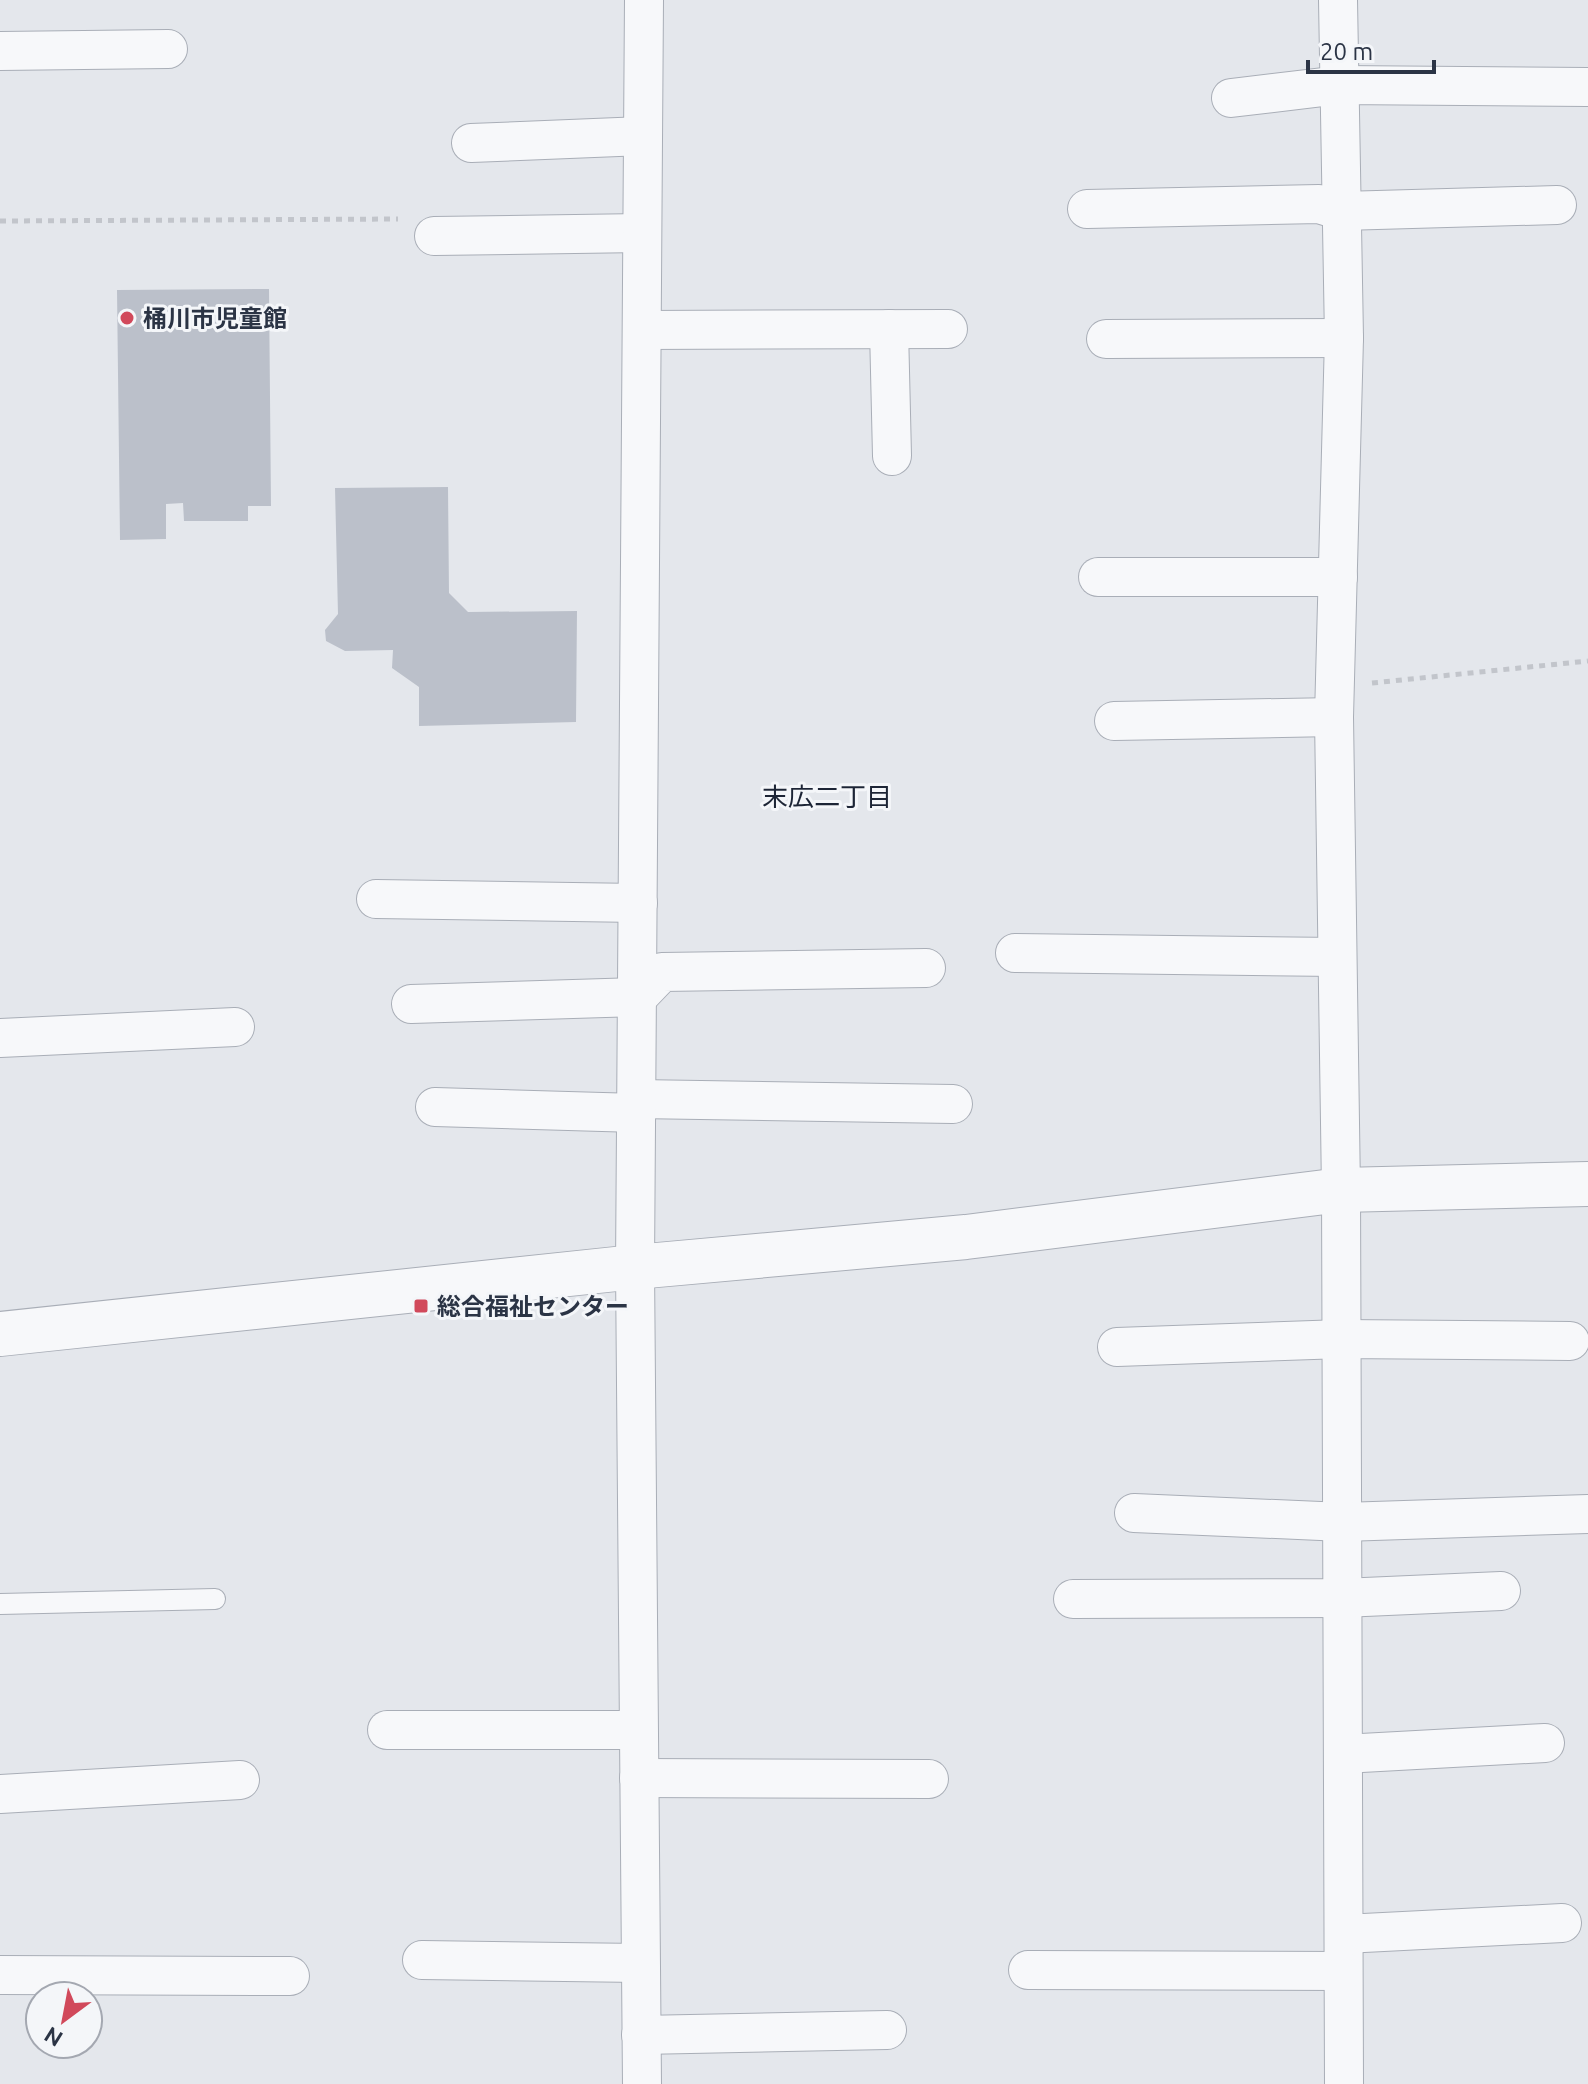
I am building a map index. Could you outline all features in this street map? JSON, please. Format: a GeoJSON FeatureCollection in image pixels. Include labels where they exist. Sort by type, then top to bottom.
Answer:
{"type":"FeatureCollection","features":[{"type":"Feature","properties":{"kind":"street"},"geometry":{"type":"LineString","coordinates":[[642,2084],[635,1267],[644,0]]}},
{"type":"Feature","properties":{"kind":"street"},"geometry":{"type":"LineString","coordinates":[[1338,0],[1344,338],[1335,702],[1342,1339],[1344,2084]]}},
{"type":"Feature","properties":{"kind":"street"},"geometry":{"type":"LineString","coordinates":[[0,51],[168,49]]}},
{"type":"Feature","properties":{"kind":"street"},"geometry":{"type":"LineString","coordinates":[[1231,98],[1340,85],[1588,87]]}},
{"type":"Feature","properties":{"kind":"street"},"geometry":{"type":"LineString","coordinates":[[471,143],[643,136]]}},
{"type":"Feature","properties":{"kind":"street"},"geometry":{"type":"LineString","coordinates":[[1087,209],[1319,204],[1342,211],[1557,205]]}},
{"type":"Feature","properties":{"kind":"street"},"geometry":{"type":"LineString","coordinates":[[423,227],[642,233]]}},
{"type":"Feature","properties":{"kind":"street"},"geometry":{"type":"LineString","coordinates":[[889,329],[892,456]]}},
{"type":"Feature","properties":{"kind":"street"},"geometry":{"type":"LineString","coordinates":[[642,330],[948,329]]}},
{"type":"Feature","properties":{"kind":"street"},"geometry":{"type":"LineString","coordinates":[[1106,339],[1344,338]]}},
{"type":"Feature","properties":{"kind":"street"},"geometry":{"type":"LineString","coordinates":[[1098,577],[1338,577]]}},
{"type":"Feature","properties":{"kind":"street"},"geometry":{"type":"LineString","coordinates":[[1114,721],[1335,702]]}},
{"type":"Feature","properties":{"kind":"street"},"geometry":{"type":"LineString","coordinates":[[376,899],[638,903]]}},
{"type":"Feature","properties":{"kind":"street"},"geometry":{"type":"LineString","coordinates":[[1015,953],[1337,957]]}},
{"type":"Feature","properties":{"kind":"street"},"geometry":{"type":"LineString","coordinates":[[411,1004],[638,997],[662,972],[926,968]]}},
{"type":"Feature","properties":{"kind":"street"},"geometry":{"type":"LineString","coordinates":[[0,1038],[235,1027]]}},
{"type":"Feature","properties":{"kind":"street"},"geometry":{"type":"LineString","coordinates":[[435,1107],[953,1104]]}},
{"type":"Feature","properties":{"kind":"street"},"geometry":{"type":"LineString","coordinates":[[0,1334],[635,1267],[966,1237],[1341,1190],[1588,1184]]}},
{"type":"Feature","properties":{"kind":"street"},"geometry":{"type":"LineString","coordinates":[[1117,1347],[1342,1339],[1570,1341]]}},
{"type":"Feature","properties":{"kind":"street"},"geometry":{"type":"LineString","coordinates":[[1134,1513],[1343,1522],[1588,1514]]}},
{"type":"Feature","properties":{"kind":"street"},"geometry":{"type":"LineString","coordinates":[[1073,1599],[1342,1598],[1501,1591]]}},
{"type":"Feature","properties":{"kind":"street"},"geometry":{"type":"LineString","coordinates":[[387,1730],[638,1730]]}},
{"type":"Feature","properties":{"kind":"street"},"geometry":{"type":"LineString","coordinates":[[1343,1754],[1545,1743]]}},
{"type":"Feature","properties":{"kind":"street"},"geometry":{"type":"LineString","coordinates":[[639,1778],[929,1779]]}},
{"type":"Feature","properties":{"kind":"street"},"geometry":{"type":"LineString","coordinates":[[0,1794],[240,1780]]}},
{"type":"Feature","properties":{"kind":"street"},"geometry":{"type":"LineString","coordinates":[[1028,1970],[1344,1952],[1562,1923]]}},
{"type":"Feature","properties":{"kind":"street"},"geometry":{"type":"LineString","coordinates":[[422,1960],[640,1963]]}},
{"type":"Feature","properties":{"kind":"street"},"geometry":{"type":"LineString","coordinates":[[0,1975],[290,1976]]}},
{"type":"Feature","properties":{"kind":"street"},"geometry":{"type":"LineString","coordinates":[[641,2035],[887,2030]]}},
{"type":"Feature","properties":{"kind":"lane"},"geometry":{"type":"LineString","coordinates":[[0,1604],[215,1599]]}},
{"type":"Feature","properties":{"kind":"path"},"geometry":{"type":"LineString","coordinates":[[0,221],[423,227]]}},
{"type":"Feature","properties":{"kind":"path"},"geometry":{"type":"LineString","coordinates":[[1335,702],[1588,661]]}},
{"type":"Feature","properties":{"kind":"building"},"geometry":{"type":"Polygon","coordinates":[[[269,289],[271,506],[248,506],[248,521],[184,521],[183,503],[166,504],[166,539],[120,540],[117,290],[269,289]]]}},
{"type":"Feature","properties":{"kind":"building"},"geometry":{"type":"Polygon","coordinates":[[[448,487],[449,593],[468,612],[577,611],[576,722],[419,726],[419,687],[392,668],[393,650],[345,651],[326,641],[325,630],[338,614],[335,488],[448,487]]]}},
{"type":"Feature","properties":{"kind":"place","name":"桶川市児童館"},"geometry":{"type":"Point","coordinates":[127,318]}},
{"type":"Feature","properties":{"kind":"place","name":"総合福祉センター"},"geometry":{"type":"Point","coordinates":[421,1306]}},
{"type":"Feature","properties":{"kind":"district","name":"末広二丁目"},"geometry":{"type":"Point","coordinates":[827,796]}}]}
